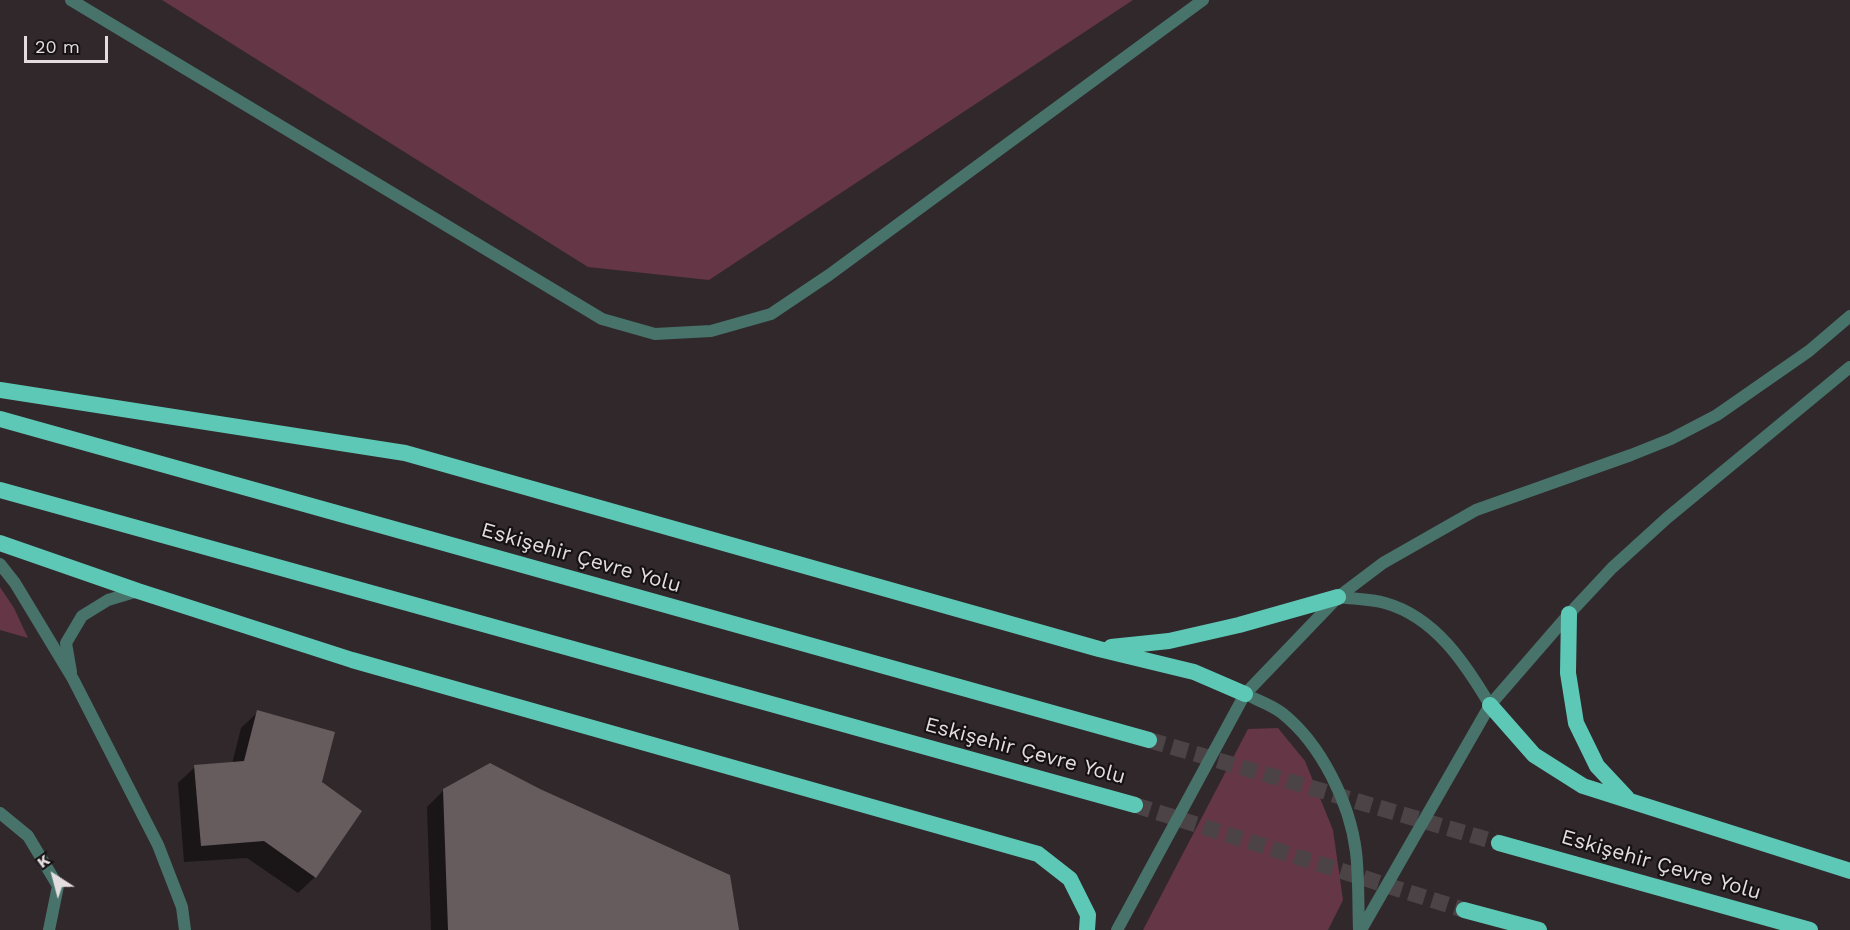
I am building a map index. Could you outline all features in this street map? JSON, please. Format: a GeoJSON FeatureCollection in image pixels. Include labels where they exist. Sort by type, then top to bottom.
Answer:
{"type":"FeatureCollection","features":[{"type":"Feature","properties":{"kind":"highway"},"geometry":{"type":"LineString","coordinates":[[0,390],[405,453],[1099,649],[1194,672],[1245,694]]}},
{"type":"Feature","properties":{"kind":"highway","name":"Eskişehir Çevre Yolu"},"geometry":{"type":"LineString","coordinates":[[0,419],[1149,740]]}},
{"type":"Feature","properties":{"kind":"highway","name":"Eskişehir Çevre Yolu"},"geometry":{"type":"LineString","coordinates":[[0,490],[1135,805]]}},
{"type":"Feature","properties":{"kind":"highway"},"geometry":{"type":"LineString","coordinates":[[0,543],[138,591],[352,660],[1038,854],[1070,879],[1088,915],[1087,930]]}},
{"type":"Feature","properties":{"kind":"highway"},"geometry":{"type":"LineString","coordinates":[[1099,649],[1169,641],[1239,625],[1338,597]]}},
{"type":"Feature","properties":{"kind":"highway"},"geometry":{"type":"LineString","coordinates":[[1569,614],[1568,673],[1576,723],[1597,766],[1629,801]]}},
{"type":"Feature","properties":{"kind":"highway"},"geometry":{"type":"LineString","coordinates":[[1490,705],[1534,755],[1583,786],[1850,872]]}},
{"type":"Feature","properties":{"kind":"highway","name":"Eskişehir Çevre Yolu"},"geometry":{"type":"LineString","coordinates":[[1499,843],[1810,930]]}},
{"type":"Feature","properties":{"kind":"highway"},"geometry":{"type":"LineString","coordinates":[[1464,910],[1539,930]]}},
{"type":"Feature","properties":{"kind":"street"},"geometry":{"type":"LineString","coordinates":[[71,0],[602,319],[656,334],[711,331],[771,314],[829,275],[1203,0]]}},
{"type":"Feature","properties":{"kind":"street"},"geometry":{"type":"LineString","coordinates":[[1117,930],[1245,694],[1338,597],[1383,563],[1476,510],[1631,455],[1671,439],[1717,415],[1809,351],[1850,316]]}},
{"type":"Feature","properties":{"kind":"street"},"geometry":{"type":"LineString","coordinates":[[1360,930],[1490,705],[1569,614],[1612,568],[1667,518],[1850,367]]}},
{"type":"Feature","properties":{"kind":"street"},"geometry":{"type":"LineString","coordinates":[[0,564],[15,583],[73,679],[158,845],[182,907],[185,930]]}},
{"type":"Feature","properties":{"kind":"street"},"geometry":{"type":"LineString","coordinates":[[73,679],[66,644],[82,616],[108,600],[138,591]]}},
{"type":"Feature","properties":{"kind":"street"},"geometry":{"type":"LineString","coordinates":[[1338,597],[1385,603],[1418,618],[1447,643],[1471,674],[1490,705]]}},
{"type":"Feature","properties":{"kind":"street"},"geometry":{"type":"LineString","coordinates":[[1245,694],[1282,713],[1306,738],[1329,768],[1345,806],[1356,851],[1360,930]]}},
{"type":"Feature","properties":{"kind":"street"},"geometry":{"type":"LineString","coordinates":[[0,813],[28,836],[58,886],[50,930]]}},
{"type":"Feature","properties":{"kind":"shaded area"},"geometry":{"type":"Polygon","coordinates":[[[162,0],[1133,0],[709,280],[588,267],[162,0]]]}},
{"type":"Feature","properties":{"kind":"shaded area"},"geometry":{"type":"Polygon","coordinates":[[[0,587],[14,608],[28,638],[0,630],[0,587]]]}},
{"type":"Feature","properties":{"kind":"shaded area"},"geometry":{"type":"Polygon","coordinates":[[[1278,728],[1305,761],[1333,830],[1343,900],[1328,930],[1143,930],[1248,729],[1278,728]]]}},
{"type":"Feature","properties":{"kind":"building"},"geometry":{"type":"Polygon","coordinates":[[[257,710],[335,732],[322,782],[362,811],[316,878],[264,841],[201,846],[194,765],[244,761],[257,710]]]}},
{"type":"Feature","properties":{"kind":"building"},"geometry":{"type":"Polygon","coordinates":[[[490,763],[540,789],[730,875],[739,930],[448,930],[443,789],[490,763]]]}},
{"type":"Feature","properties":{"kind":"tunnel"},"geometry":{"type":"LineString","coordinates":[[1149,740],[1499,843]]}},
{"type":"Feature","properties":{"kind":"tunnel"},"geometry":{"type":"LineString","coordinates":[[1135,805],[1464,910]]}}]}
